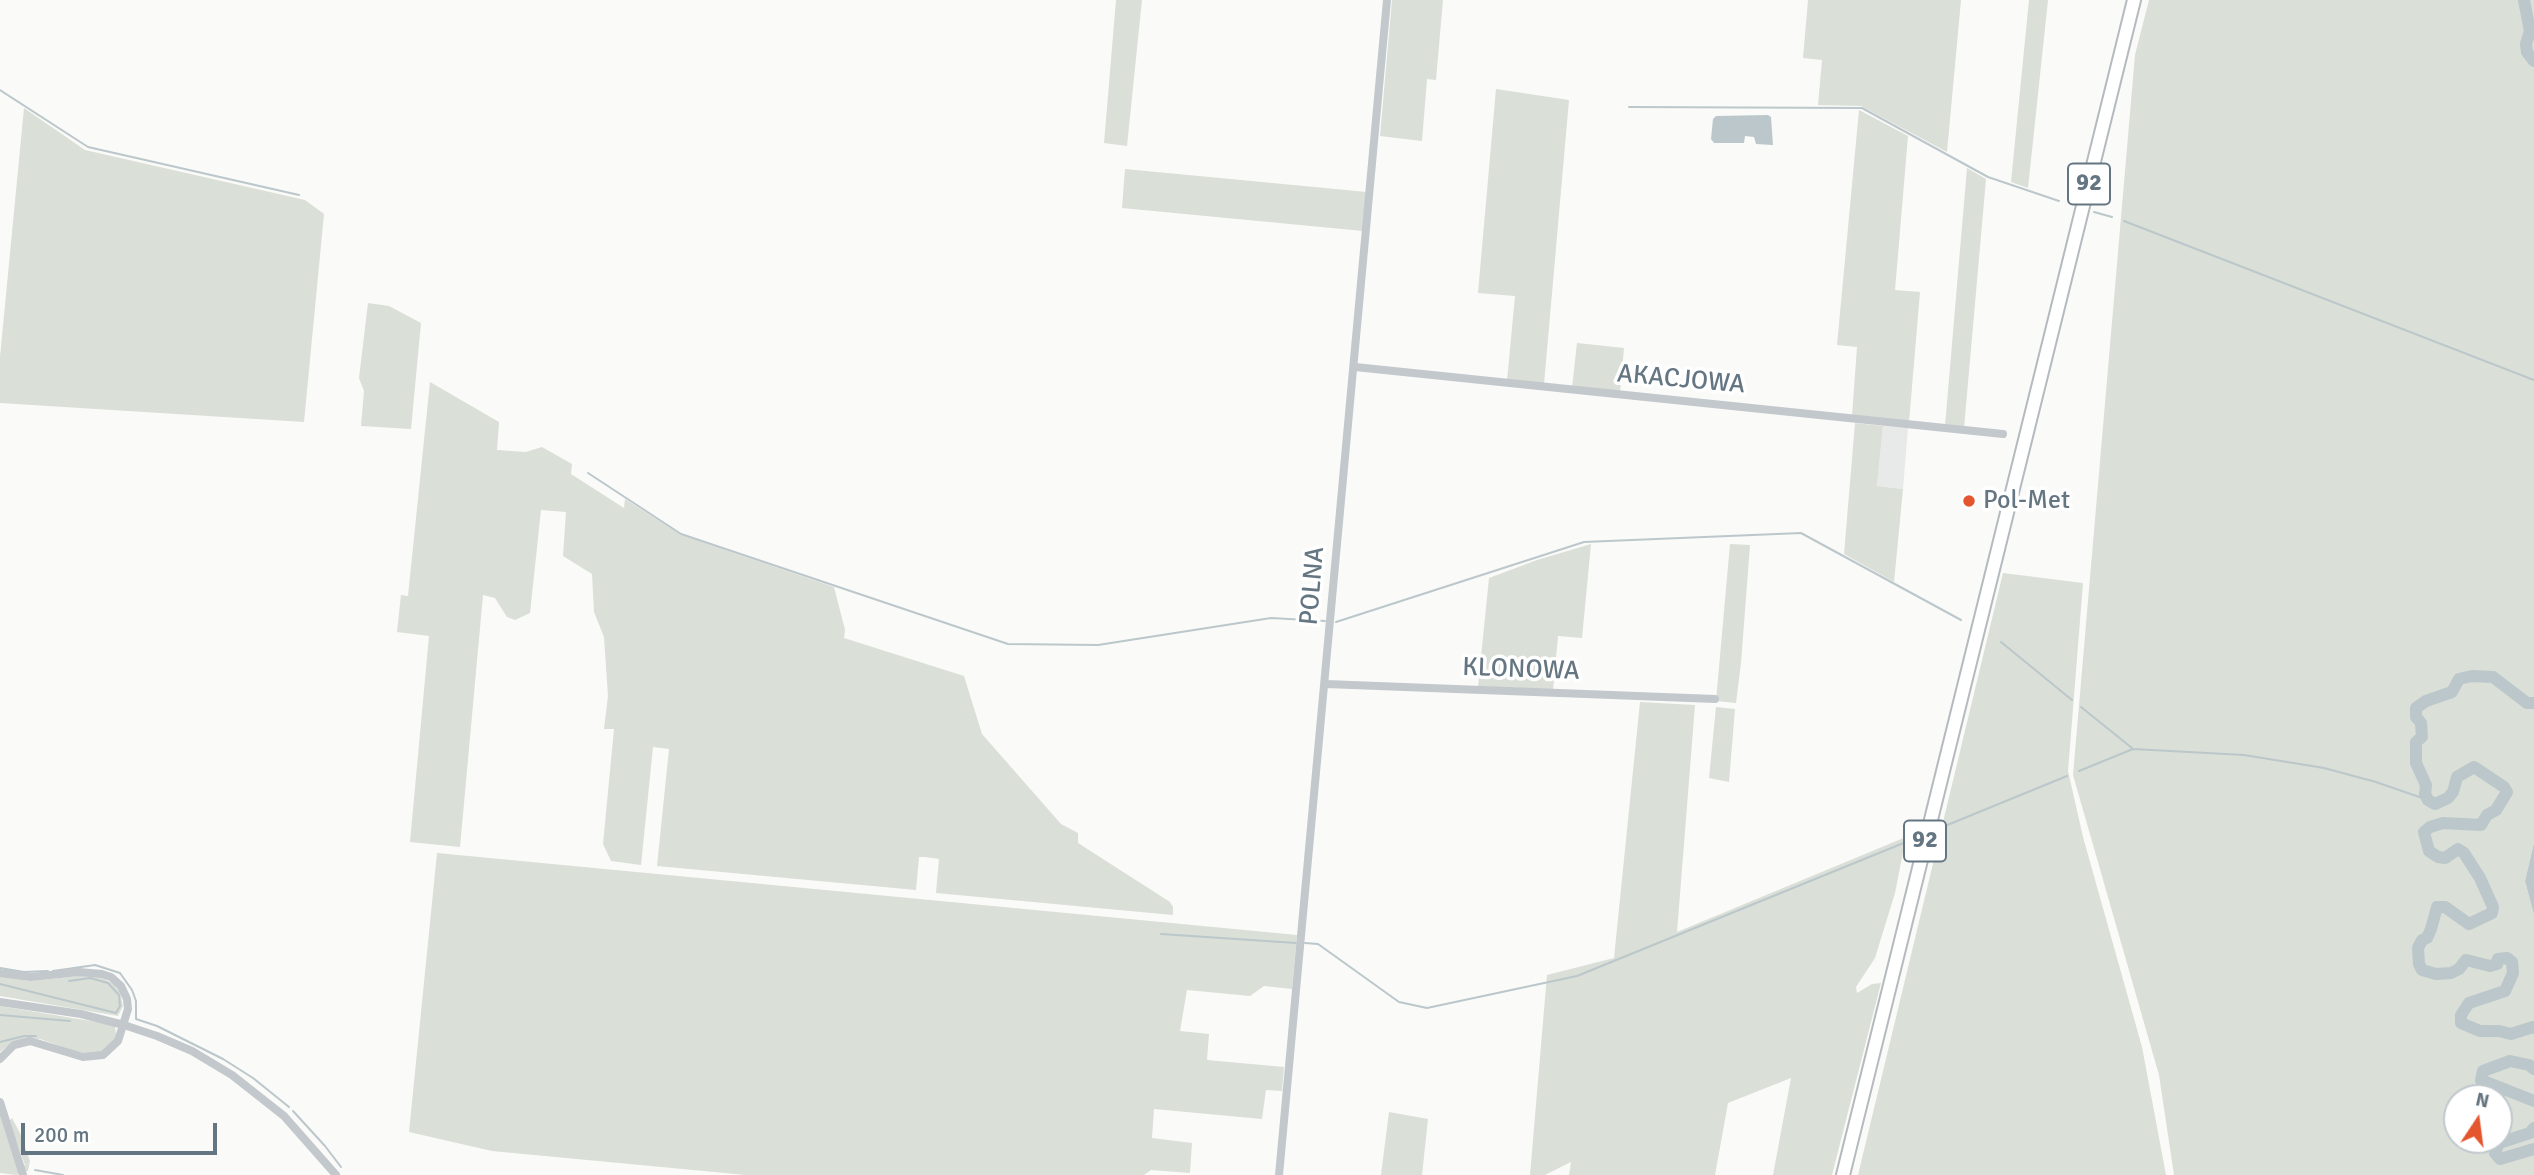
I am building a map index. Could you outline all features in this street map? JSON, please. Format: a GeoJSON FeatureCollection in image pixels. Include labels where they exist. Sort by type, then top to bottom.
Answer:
{"type":"FeatureCollection","features":[{"type":"Feature","properties":{"kind":"main road","name":"92"},"geometry":{"type":"LineString","coordinates":[[1843,1175],[2134,0]]}},
{"type":"Feature","properties":{"kind":"street","name":"POLNA"},"geometry":{"type":"LineString","coordinates":[[1279,1175],[1388,0]]}},
{"type":"Feature","properties":{"kind":"street","name":"AKACJOWA"},"geometry":{"type":"LineString","coordinates":[[1355,367],[2003,434]]}},
{"type":"Feature","properties":{"kind":"street","name":"KLONOWA"},"geometry":{"type":"LineString","coordinates":[[1326,684],[1715,699]]}},
{"type":"Feature","properties":{"kind":"street"},"geometry":{"type":"LineString","coordinates":[[0,973],[31,977],[91,972],[111,977],[121,986],[127,999],[124,1025],[116,1046],[98,1057],[79,1056],[30,1041],[14,1045],[0,1059]]}},
{"type":"Feature","properties":{"kind":"street"},"geometry":{"type":"LineString","coordinates":[[0,1002],[80,1014],[124,1025],[157,1036],[211,1062],[254,1090],[284,1116],[336,1175]]}},
{"type":"Feature","properties":{"kind":"street"},"geometry":{"type":"LineString","coordinates":[[0,1102],[23,1175]]}},
{"type":"Feature","properties":{"kind":"shaded area"},"geometry":{"type":"Polygon","coordinates":[[[1116,0],[1142,0],[1127,146],[1104,143],[1116,0]]]}},
{"type":"Feature","properties":{"kind":"shaded area"},"geometry":{"type":"Polygon","coordinates":[[[1392,0],[1443,0],[1436,80],[1427,79],[1422,141],[1380,136],[1392,0]]]}},
{"type":"Feature","properties":{"kind":"shaded area"},"geometry":{"type":"Polygon","coordinates":[[[1808,0],[1961,0],[1947,152],[1861,106],[1818,105],[1822,60],[1803,58],[1808,0]]]}},
{"type":"Feature","properties":{"kind":"shaded area"},"geometry":{"type":"Polygon","coordinates":[[[2029,0],[2048,0],[2028,188],[2011,182],[2029,0]]]}},
{"type":"Feature","properties":{"kind":"shaded area"},"geometry":{"type":"Polygon","coordinates":[[[2149,0],[2534,0],[2534,843],[2525,881],[2534,915],[2534,1175],[2174,1175],[2159,1075],[2073,775],[2135,55],[2149,0]]]}},
{"type":"Feature","properties":{"kind":"shaded area"},"geometry":{"type":"Polygon","coordinates":[[[1496,89],[1569,100],[1544,384],[1507,381],[1515,296],[1478,293],[1496,89]]]}},
{"type":"Feature","properties":{"kind":"shaded area"},"geometry":{"type":"Polygon","coordinates":[[[24,108],[85,150],[305,200],[324,214],[304,422],[0,403],[0,357],[24,108]]]}},
{"type":"Feature","properties":{"kind":"shaded area"},"geometry":{"type":"Polygon","coordinates":[[[1859,110],[1908,136],[1895,290],[1920,292],[1909,422],[1852,416],[1857,347],[1837,345],[1859,110]]]}},
{"type":"Feature","properties":{"kind":"shaded area"},"geometry":{"type":"Polygon","coordinates":[[[1716,116],[1771,117],[1773,145],[1756,144],[1754,137],[1745,136],[1744,143],[1714,143],[1711,139],[1713,119],[1716,116]]]}},
{"type":"Feature","properties":{"kind":"shaded area"},"geometry":{"type":"Polygon","coordinates":[[[1967,168],[1986,179],[1964,428],[1945,426],[1967,168]]]}},
{"type":"Feature","properties":{"kind":"shaded area"},"geometry":{"type":"Polygon","coordinates":[[[1125,169],[1367,192],[1363,231],[1122,208],[1125,169]]]}},
{"type":"Feature","properties":{"kind":"shaded area"},"geometry":{"type":"Polygon","coordinates":[[[368,303],[389,306],[421,323],[411,429],[361,426],[364,391],[359,378],[368,303]]]}},
{"type":"Feature","properties":{"kind":"shaded area"},"geometry":{"type":"Polygon","coordinates":[[[1577,343],[1624,348],[1620,392],[1572,388],[1577,343]]]}},
{"type":"Feature","properties":{"kind":"shaded area"},"geometry":{"type":"Polygon","coordinates":[[[430,382],[499,422],[497,450],[526,452],[542,447],[572,464],[571,474],[624,508],[625,499],[681,535],[834,587],[845,630],[844,638],[964,676],[982,734],[1061,824],[1078,833],[1078,843],[1170,902],[1173,915],[936,893],[939,859],[925,857],[919,857],[916,890],[657,866],[669,749],[653,747],[641,865],[611,861],[603,844],[614,729],[604,729],[608,696],[604,637],[594,612],[592,574],[563,556],[566,512],[541,510],[530,613],[515,620],[507,617],[495,598],[483,595],[460,847],[410,842],[429,636],[397,632],[401,595],[408,596],[430,382]]]}},
{"type":"Feature","properties":{"kind":"shaded area"},"geometry":{"type":"Polygon","coordinates":[[[1855,423],[1883,426],[1877,486],[1903,489],[1894,582],[1844,554],[1855,423]]]}},
{"type":"Feature","properties":{"kind":"shaded area"},"geometry":{"type":"Polygon","coordinates":[[[1883,426],[1908,428],[1903,489],[1877,486],[1883,426]]]}},
{"type":"Feature","properties":{"kind":"shaded area"},"geometry":{"type":"Polygon","coordinates":[[[1591,544],[1582,638],[1558,636],[1553,690],[1478,687],[1489,578],[1591,544]]]}},
{"type":"Feature","properties":{"kind":"shaded area"},"geometry":{"type":"Polygon","coordinates":[[[1730,544],[1750,545],[1736,703],[1716,701],[1730,544]]]}},
{"type":"Feature","properties":{"kind":"shaded area"},"geometry":{"type":"Polygon","coordinates":[[[2003,573],[2083,583],[2068,771],[2083,837],[2142,1047],[2166,1175],[1858,1175],[2003,573]]]}},
{"type":"Feature","properties":{"kind":"shaded area"},"geometry":{"type":"Polygon","coordinates":[[[1640,702],[1695,705],[1677,932],[1906,837],[1895,893],[1875,958],[1856,987],[1857,993],[1872,984],[1881,983],[1832,1175],[1773,1175],[1791,1078],[1728,1103],[1715,1175],[1569,1175],[1571,1162],[1545,1175],[1530,1175],[1547,975],[1614,958],[1640,702]]]}},
{"type":"Feature","properties":{"kind":"shaded area"},"geometry":{"type":"Polygon","coordinates":[[[1716,707],[1735,709],[1729,782],[1709,778],[1716,707]]]}},
{"type":"Feature","properties":{"kind":"shaded area"},"geometry":{"type":"Polygon","coordinates":[[[2534,843],[2534,915],[2525,881],[2534,843]]]}},
{"type":"Feature","properties":{"kind":"shaded area"},"geometry":{"type":"Polygon","coordinates":[[[437,853],[1297,935],[1292,989],[1264,986],[1250,996],[1187,990],[1180,1031],[1209,1034],[1207,1060],[1284,1067],[1282,1091],[1266,1090],[1262,1119],[1154,1109],[1152,1138],[1192,1143],[1190,1173],[1151,1170],[1144,1175],[746,1175],[492,1151],[409,1132],[437,853]]]}},
{"type":"Feature","properties":{"kind":"shaded area"},"geometry":{"type":"Polygon","coordinates":[[[87,975],[101,977],[120,991],[123,1006],[118,1016],[0,996],[0,976],[31,981],[87,975]]]}},
{"type":"Feature","properties":{"kind":"shaded area"},"geometry":{"type":"Polygon","coordinates":[[[0,1006],[109,1024],[115,1026],[116,1035],[114,1041],[101,1052],[90,1054],[40,1039],[26,1038],[10,1044],[0,1052],[0,1006]]]}},
{"type":"Feature","properties":{"kind":"shaded area"},"geometry":{"type":"Polygon","coordinates":[[[0,1111],[17,1167],[25,1165],[9,1121],[12,1118],[20,1133],[30,1161],[28,1171],[16,1175],[0,1173],[0,1111]]]}},
{"type":"Feature","properties":{"kind":"shaded area"},"geometry":{"type":"Polygon","coordinates":[[[1389,1112],[1428,1119],[1422,1175],[1381,1175],[1389,1112]]]}},
{"type":"Feature","properties":{"kind":"waterway"},"geometry":{"type":"LineString","coordinates":[[2524,0],[2530,31],[2526,44],[2527,52],[2534,61]]}},
{"type":"Feature","properties":{"kind":"waterway"},"geometry":{"type":"LineString","coordinates":[[0,90],[88,147],[299,195]]}},
{"type":"Feature","properties":{"kind":"waterway"},"geometry":{"type":"LineString","coordinates":[[1629,107],[1862,108],[1988,177],[2059,201]]}},
{"type":"Feature","properties":{"kind":"waterway"},"geometry":{"type":"LineString","coordinates":[[2094,212],[2112,217]]}},
{"type":"Feature","properties":{"kind":"waterway"},"geometry":{"type":"LineString","coordinates":[[2124,221],[2534,380]]}},
{"type":"Feature","properties":{"kind":"waterway"},"geometry":{"type":"LineString","coordinates":[[588,473],[681,534],[1008,644],[1098,645],[1271,618],[1325,621]]}},
{"type":"Feature","properties":{"kind":"waterway"},"geometry":{"type":"LineString","coordinates":[[1336,622],[1584,542],[1801,533],[1961,620]]}},
{"type":"Feature","properties":{"kind":"waterway"},"geometry":{"type":"LineString","coordinates":[[2001,642],[2072,700]]}},
{"type":"Feature","properties":{"kind":"waterway"},"geometry":{"type":"LineString","coordinates":[[2534,703],[2527,703],[2493,677],[2472,676],[2459,679],[2452,692],[2426,701],[2416,708],[2422,737],[2416,742],[2416,763],[2426,785],[2425,794],[2428,800],[2435,804],[2448,798],[2453,792],[2457,777],[2474,767],[2504,787],[2507,792],[2496,810],[2487,815],[2481,825],[2443,823],[2424,832],[2429,851],[2438,857],[2445,858],[2458,849],[2464,853],[2480,878],[2493,907],[2492,913],[2469,924],[2445,907],[2437,907],[2427,938],[2422,940],[2418,948],[2419,964],[2422,970],[2436,974],[2451,973],[2459,969],[2466,960],[2490,966],[2497,964],[2498,959],[2507,958],[2512,962],[2513,973],[2505,991],[2469,1003],[2461,1015],[2461,1023],[2480,1031],[2511,1034],[2534,1028]]}},
{"type":"Feature","properties":{"kind":"waterway"},"geometry":{"type":"LineString","coordinates":[[2081,707],[2132,748]]}},
{"type":"Feature","properties":{"kind":"waterway"},"geometry":{"type":"LineString","coordinates":[[2079,771],[2133,749],[2244,755],[2324,768],[2428,800]]}},
{"type":"Feature","properties":{"kind":"waterway"},"geometry":{"type":"LineString","coordinates":[[1940,828],[2067,776]]}},
{"type":"Feature","properties":{"kind":"waterway"},"geometry":{"type":"LineString","coordinates":[[1305,943],[1318,944],[1399,1002],[1427,1008],[1577,976],[1906,842]]}},
{"type":"Feature","properties":{"kind":"waterway"},"geometry":{"type":"LineString","coordinates":[[1161,934],[1296,943]]}},
{"type":"Feature","properties":{"kind":"waterway"},"geometry":{"type":"LineString","coordinates":[[53,971],[95,965],[120,973],[136,1001],[136,1019],[157,1026],[223,1059],[253,1078],[289,1107]]}},
{"type":"Feature","properties":{"kind":"waterway"},"geometry":{"type":"LineString","coordinates":[[0,968],[24,972],[48,971]]}},
{"type":"Feature","properties":{"kind":"waterway"},"geometry":{"type":"LineString","coordinates":[[0,984],[116,1013],[120,1006],[119,995],[108,983],[90,978],[69,981]]}},
{"type":"Feature","properties":{"kind":"waterway"},"geometry":{"type":"LineString","coordinates":[[0,1015],[70,1021]]}},
{"type":"Feature","properties":{"kind":"waterway"},"geometry":{"type":"LineString","coordinates":[[0,1042],[36,1036]]}},
{"type":"Feature","properties":{"kind":"waterway"},"geometry":{"type":"LineString","coordinates":[[2534,1069],[2529,1065],[2510,1061],[2483,1071],[2481,1080],[2534,1101]]}},
{"type":"Feature","properties":{"kind":"waterway"},"geometry":{"type":"LineString","coordinates":[[293,1111],[341,1167]]}},
{"type":"Feature","properties":{"kind":"waterway"},"geometry":{"type":"LineString","coordinates":[[2534,1128],[2530,1133],[2499,1143],[2495,1153],[2500,1159],[2534,1149]]}},
{"type":"Feature","properties":{"kind":"waterway"},"geometry":{"type":"LineString","coordinates":[[35,1170],[63,1175]]}},
{"type":"Feature","properties":{"kind":"place","name":"Pol-Met"},"geometry":{"type":"Point","coordinates":[1969,501]}}]}
